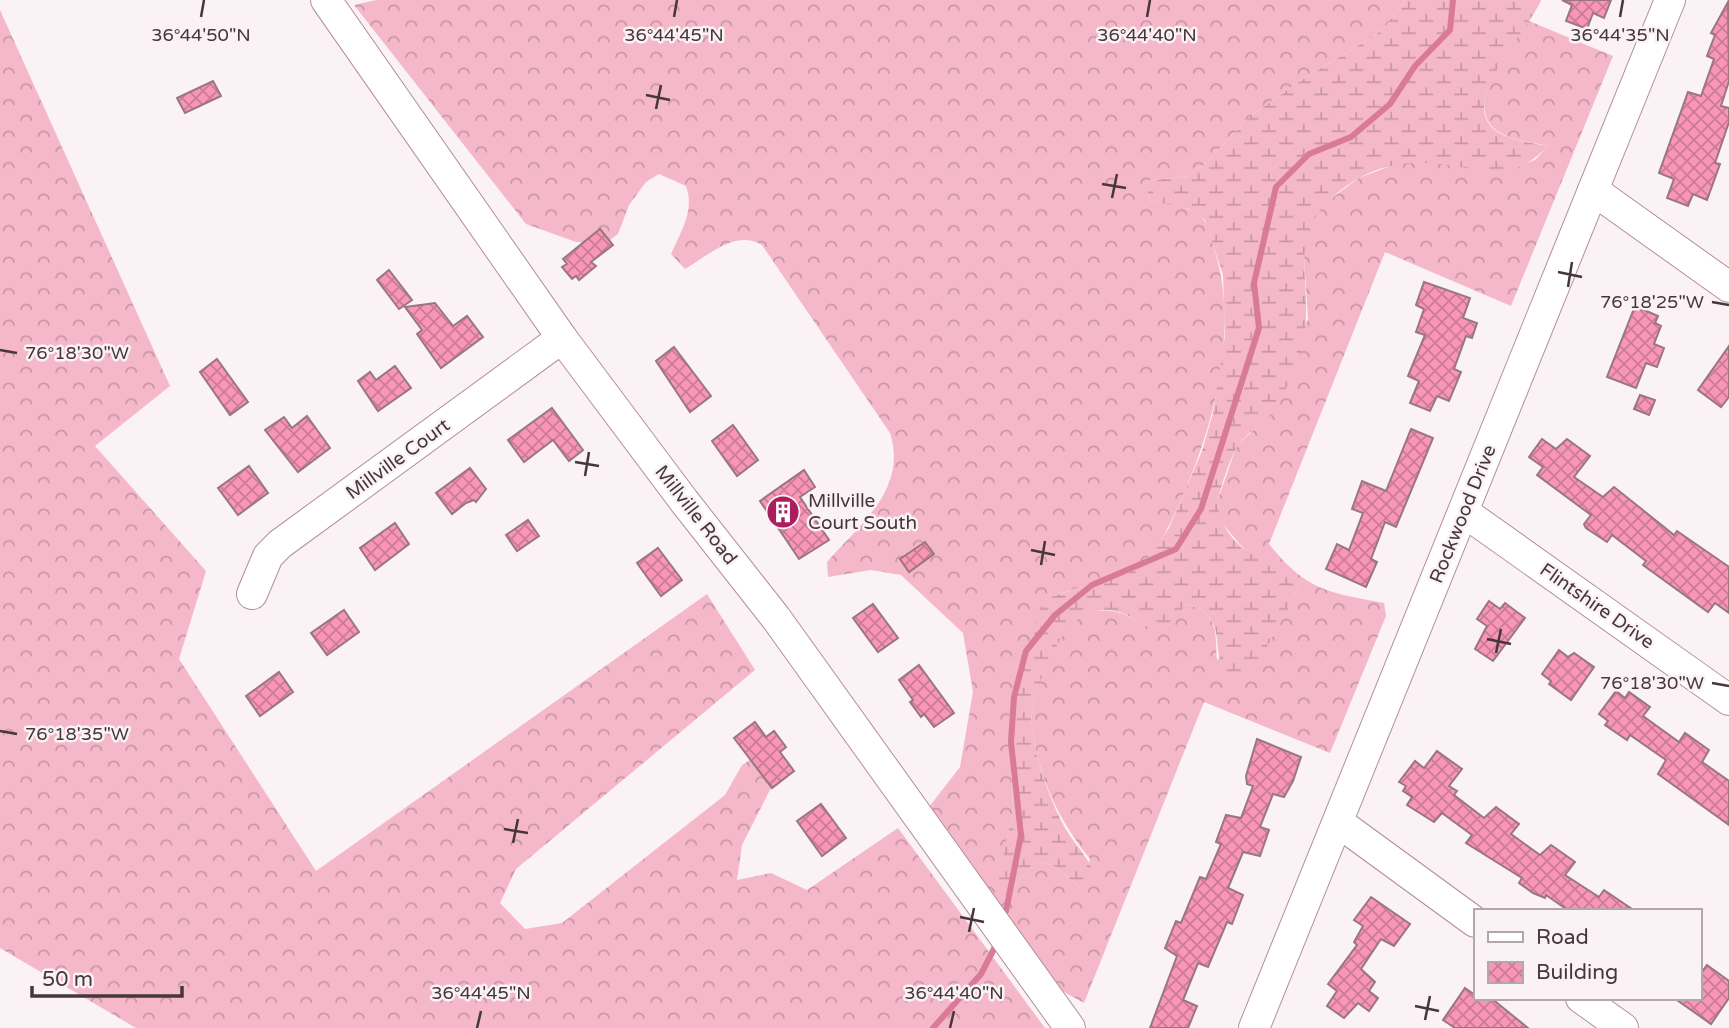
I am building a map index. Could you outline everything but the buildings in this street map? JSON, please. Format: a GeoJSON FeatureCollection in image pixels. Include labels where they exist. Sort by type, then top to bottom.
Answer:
{"type":"FeatureCollection","features":[{"type":"Feature","properties":{"kind":"street","name":"Millville Road"},"geometry":{"type":"LineString","coordinates":[[326,0],[562,338],[684,502],[776,618],[1070,1028]]}},
{"type":"Feature","properties":{"kind":"street","name":"Rockwood Drive"},"geometry":{"type":"LineString","coordinates":[[1254,1028],[1670,0]]}},
{"type":"Feature","properties":{"kind":"street"},"geometry":{"type":"LineString","coordinates":[[1593,190],[1729,287]]}},
{"type":"Feature","properties":{"kind":"street","name":"Millville Court"},"geometry":{"type":"LineString","coordinates":[[252,594],[268,556],[280,544],[562,338]]}},
{"type":"Feature","properties":{"kind":"street","name":"Flintshire Drive"},"geometry":{"type":"LineString","coordinates":[[1464,512],[1729,700]]}},
{"type":"Feature","properties":{"kind":"street"},"geometry":{"type":"LineString","coordinates":[[1338,822],[1474,921]]}},
{"type":"Feature","properties":{"kind":"street"},"geometry":{"type":"LineString","coordinates":[[1584,1000],[1622,1028]]}},
{"type":"Feature","properties":{"kind":"green space"},"geometry":{"type":"Polygon","coordinates":[[[376,0],[1405,0],[1383,30],[1297,83],[1249,117],[1206,163],[1189,176],[1146,181],[1149,200],[1178,206],[1198,214],[1210,233],[1221,278],[1224,309],[1224,341],[1214,403],[1185,491],[1152,553],[1139,566],[1129,571],[1053,596],[1009,717],[1013,809],[996,893],[1013,887],[1036,861],[1054,866],[1082,889],[1090,859],[1069,830],[1052,798],[1040,765],[1032,729],[1036,691],[1053,649],[1065,628],[1084,614],[1106,610],[1127,616],[1145,629],[1187,604],[1210,618],[1215,632],[1217,660],[1276,619],[1293,597],[1299,584],[1251,557],[1220,521],[1217,502],[1237,445],[1269,416],[1308,319],[1304,258],[1305,238],[1312,218],[1325,203],[1359,178],[1398,163],[1439,162],[1496,173],[1535,160],[1548,146],[1502,134],[1487,119],[1484,105],[1493,75],[1529,21],[1613,56],[1511,306],[1385,252],[1269,544],[1295,572],[1307,580],[1333,592],[1384,603],[1386,616],[1330,753],[1204,702],[1084,1003],[1055,987],[929,807],[960,767],[973,692],[963,633],[901,575],[871,570],[828,577],[827,562],[866,519],[887,488],[894,453],[890,433],[762,245],[752,241],[733,242],[685,269],[671,254],[688,212],[686,186],[659,174],[646,182],[629,205],[618,234],[606,243],[576,242],[526,224],[354,5],[376,0]]]}},
{"type":"Feature","properties":{"kind":"green space"},"geometry":{"type":"Polygon","coordinates":[[[1405,0],[1541,0],[1495,73],[1486,93],[1484,112],[1492,127],[1511,138],[1548,146],[1526,164],[1498,173],[1484,173],[1435,163],[1409,163],[1371,172],[1331,198],[1315,218],[1307,239],[1304,260],[1305,333],[1298,361],[1285,391],[1268,418],[1237,447],[1224,477],[1218,502],[1222,521],[1238,544],[1299,584],[1290,605],[1258,660],[1242,674],[1225,676],[1214,624],[1209,616],[1187,604],[1162,630],[1145,629],[1128,616],[1108,610],[1085,615],[1072,624],[1058,643],[1042,678],[1033,706],[1032,726],[1042,774],[1054,806],[1089,863],[1094,876],[1082,889],[1054,866],[1036,861],[1013,887],[995,894],[1013,809],[1009,717],[1040,608],[1053,596],[1128,573],[1145,562],[1169,528],[1202,451],[1213,413],[1225,335],[1223,275],[1205,220],[1189,209],[1149,200],[1146,181],[1189,176],[1206,163],[1249,117],[1297,83],[1383,30],[1405,0]]]}},
{"type":"Feature","properties":{"kind":"green space"},"geometry":{"type":"Polygon","coordinates":[[[0,10],[170,386],[95,446],[206,571],[179,659],[316,871],[707,594],[755,670],[516,869],[500,903],[525,929],[562,923],[725,795],[742,765],[771,747],[774,782],[742,845],[737,880],[771,873],[807,890],[898,828],[1045,1028],[136,1028],[0,948],[0,10]]]}},
{"type":"Feature","properties":{"kind":"waterway"},"geometry":{"type":"LineString","coordinates":[[1006,911],[1021,835],[1011,742],[1014,697],[1026,651],[1055,615],[1092,585],[1176,549],[1201,509],[1259,328],[1254,283],[1276,187],[1309,154],[1351,137],[1390,104],[1415,66],[1450,30],[1453,0]]}},
{"type":"Feature","properties":{"kind":"waterway"},"geometry":{"type":"LineString","coordinates":[[933,1028],[981,974],[997,943]]}},
{"type":"Feature","properties":{"kind":"place","name":"Millville Court South"},"geometry":{"type":"Point","coordinates":[783,512]}}]}
